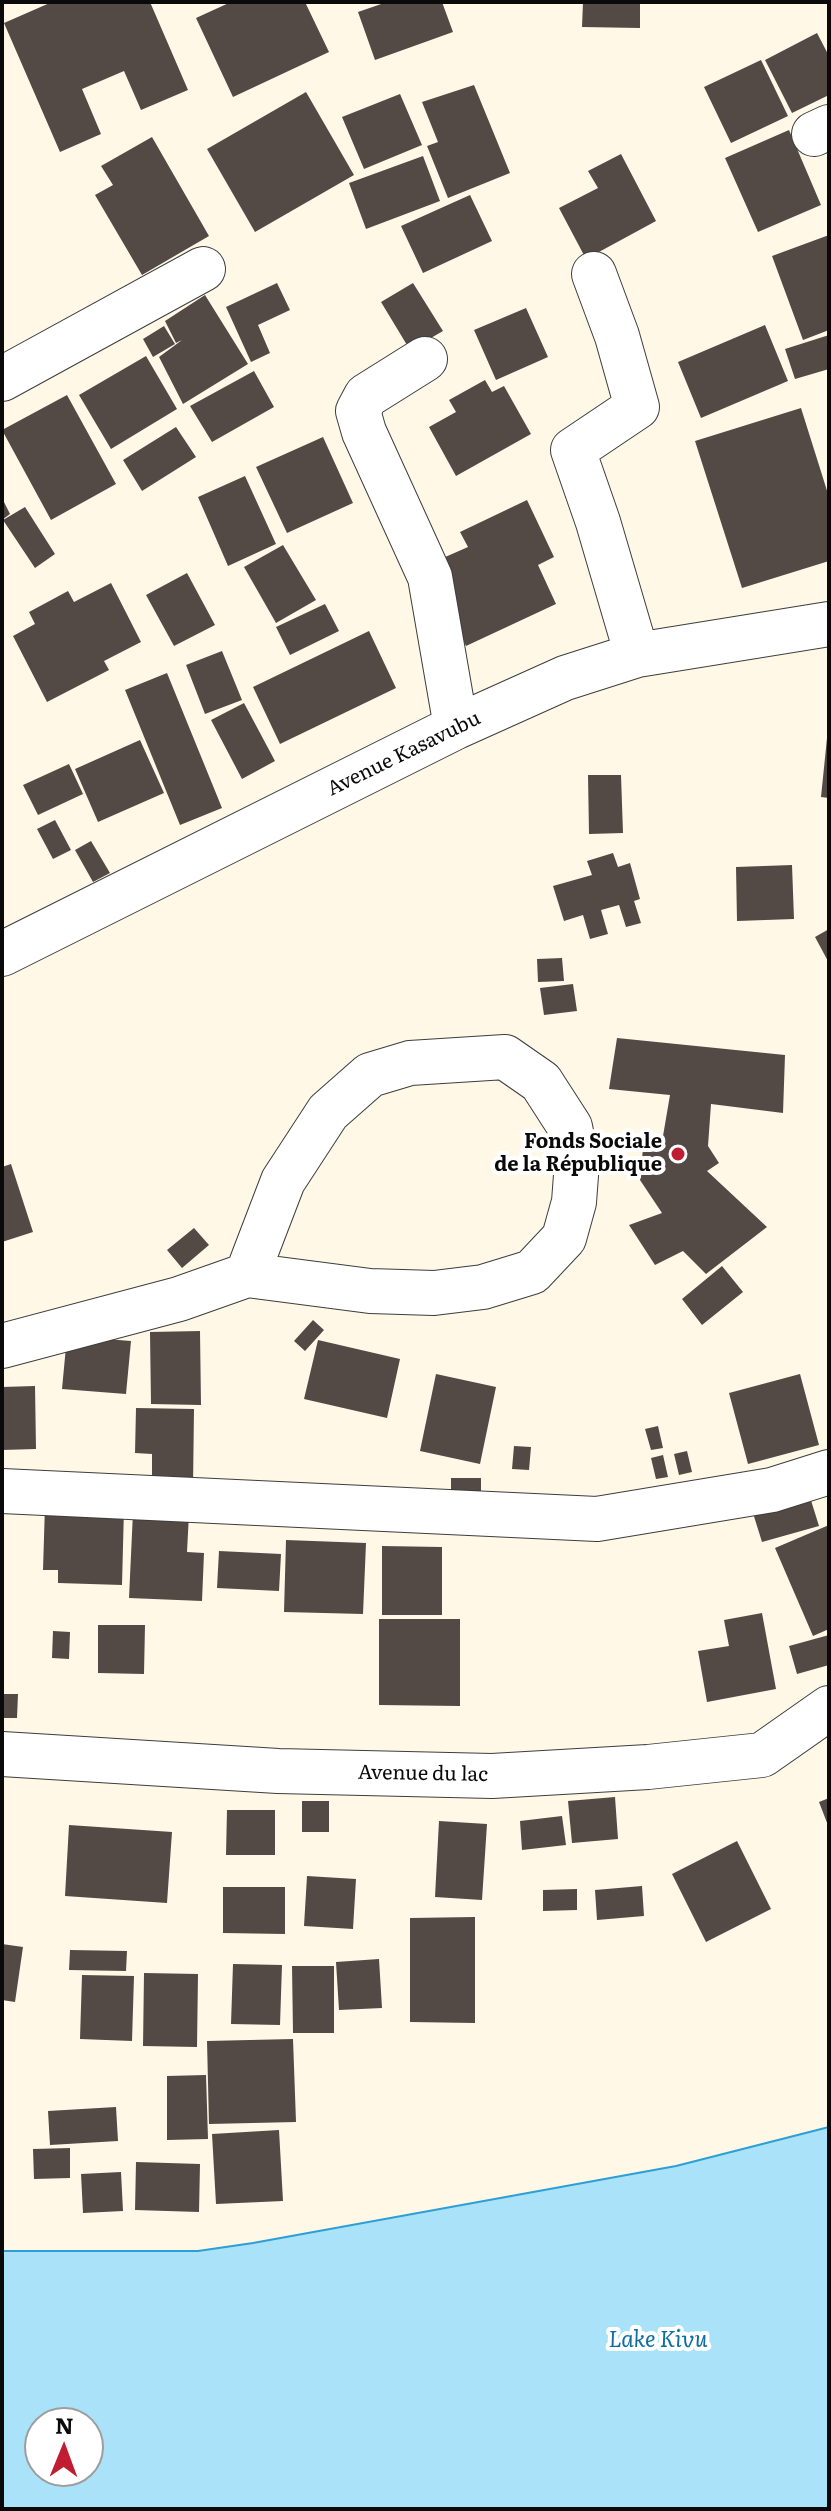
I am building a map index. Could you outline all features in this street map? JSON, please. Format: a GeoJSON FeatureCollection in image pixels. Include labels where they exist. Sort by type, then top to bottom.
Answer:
{"type":"FeatureCollection","features":[{"type":"Feature","properties":{"kind":"street"},"geometry":{"type":"LineString","coordinates":[[2,379],[203,269]]}},
{"type":"Feature","properties":{"kind":"street"},"geometry":{"type":"LineString","coordinates":[[594,274],[617,336],[637,407],[573,450],[598,522],[637,655]]}},
{"type":"Feature","properties":{"kind":"street"},"geometry":{"type":"LineString","coordinates":[[425,359],[366,396],[358,411],[364,432],[430,577],[456,727]]}},
{"type":"Feature","properties":{"kind":"street","name":"Avenue Kasavubu"},"geometry":{"type":"LineString","coordinates":[[2,954],[456,727],[565,678],[637,655],[829,624]]}},
{"type":"Feature","properties":{"kind":"street"},"geometry":{"type":"LineString","coordinates":[[2,1346],[179,1299],[247,1275],[370,1291],[434,1293],[483,1287],[532,1272],[564,1238],[571,1214],[577,1162],[570,1127],[541,1082],[505,1057],[410,1063],[370,1075],[328,1112],[283,1181],[247,1275]]}},
{"type":"Feature","properties":{"kind":"street"},"geometry":{"type":"LineString","coordinates":[[2,1491],[597,1519],[772,1490],[829,1472]]}},
{"type":"Feature","properties":{"kind":"street","name":"Avenue du lac"},"geometry":{"type":"LineString","coordinates":[[2,1754],[278,1771],[508,1775],[648,1767],[762,1755],[829,1708]]}},
{"type":"Feature","properties":{"kind":"water","name":"Lake Kivu"},"geometry":{"type":"Polygon","coordinates":[[[829,2127],[829,2509],[2,2509],[2,2251],[198,2251],[676,2166],[829,2127]]]}},
{"type":"Feature","properties":{"kind":"building"},"geometry":{"type":"Polygon","coordinates":[[[52,2],[150,2],[188,90],[141,110],[124,71],[82,89],[101,134],[60,152],[4,23],[52,2]]]}},
{"type":"Feature","properties":{"kind":"building"},"geometry":{"type":"Polygon","coordinates":[[[231,2],[305,2],[329,52],[233,97],[196,18],[231,2]]]}},
{"type":"Feature","properties":{"kind":"building"},"geometry":{"type":"Polygon","coordinates":[[[387,2],[442,2],[453,32],[375,60],[358,12],[387,2]]]}},
{"type":"Feature","properties":{"kind":"building"},"geometry":{"type":"Polygon","coordinates":[[[583,2],[640,2],[640,28],[582,27],[583,2]]]}},
{"type":"Feature","properties":{"kind":"building"},"geometry":{"type":"Polygon","coordinates":[[[817,33],[829,56],[829,95],[792,113],[765,60],[817,33]]]}},
{"type":"Feature","properties":{"kind":"building"},"geometry":{"type":"Polygon","coordinates":[[[761,60],[788,116],[731,143],[704,87],[761,60]]]}},
{"type":"Feature","properties":{"kind":"building"},"geometry":{"type":"Polygon","coordinates":[[[474,85],[510,173],[448,198],[427,146],[438,142],[422,102],[474,85]]]}},
{"type":"Feature","properties":{"kind":"building"},"geometry":{"type":"Polygon","coordinates":[[[306,92],[354,175],[255,232],[207,149],[306,92]]]}},
{"type":"Feature","properties":{"kind":"building"},"geometry":{"type":"Polygon","coordinates":[[[400,94],[422,145],[364,169],[342,117],[400,94]]]}},
{"type":"Feature","properties":{"kind":"building"},"geometry":{"type":"Polygon","coordinates":[[[789,130],[821,205],[758,232],[725,158],[789,130]]]}},
{"type":"Feature","properties":{"kind":"building"},"geometry":{"type":"Polygon","coordinates":[[[152,137],[209,236],[142,275],[95,195],[113,185],[101,166],[152,137]]]}},
{"type":"Feature","properties":{"kind":"building"},"geometry":{"type":"Polygon","coordinates":[[[621,154],[656,221],[586,259],[559,208],[598,188],[588,171],[621,154]]]}},
{"type":"Feature","properties":{"kind":"building"},"geometry":{"type":"Polygon","coordinates":[[[423,156],[440,201],[366,229],[349,183],[423,156]]]}},
{"type":"Feature","properties":{"kind":"building"},"geometry":{"type":"Polygon","coordinates":[[[470,195],[492,241],[423,273],[401,226],[470,195]]]}},
{"type":"Feature","properties":{"kind":"building"},"geometry":{"type":"Polygon","coordinates":[[[829,235],[829,330],[803,340],[772,256],[829,235]]]}},
{"type":"Feature","properties":{"kind":"building"},"geometry":{"type":"Polygon","coordinates":[[[277,283],[290,310],[258,325],[270,353],[251,362],[226,307],[277,283]]]}},
{"type":"Feature","properties":{"kind":"building"},"geometry":{"type":"Polygon","coordinates":[[[413,283],[443,331],[410,350],[381,302],[413,283]]]}},
{"type":"Feature","properties":{"kind":"building"},"geometry":{"type":"Polygon","coordinates":[[[205,295],[248,364],[183,404],[159,357],[182,340],[176,343],[165,321],[205,295]]]}},
{"type":"Feature","properties":{"kind":"building"},"geometry":{"type":"Polygon","coordinates":[[[526,308],[548,357],[496,380],[474,330],[526,308]]]}},
{"type":"Feature","properties":{"kind":"building"},"geometry":{"type":"Polygon","coordinates":[[[765,325],[788,381],[701,418],[678,362],[765,325]]]}},
{"type":"Feature","properties":{"kind":"building"},"geometry":{"type":"Polygon","coordinates":[[[164,326],[175,344],[153,357],[143,339],[164,326]]]}},
{"type":"Feature","properties":{"kind":"building"},"geometry":{"type":"Polygon","coordinates":[[[829,335],[829,369],[795,379],[785,349],[829,335]]]}},
{"type":"Feature","properties":{"kind":"building"},"geometry":{"type":"Polygon","coordinates":[[[146,356],[177,409],[111,449],[79,395],[146,356]]]}},
{"type":"Feature","properties":{"kind":"building"},"geometry":{"type":"Polygon","coordinates":[[[254,371],[274,407],[212,442],[190,406],[254,371]]]}},
{"type":"Feature","properties":{"kind":"building"},"geometry":{"type":"Polygon","coordinates":[[[485,380],[492,392],[504,386],[531,434],[456,476],[429,427],[456,412],[449,400],[485,380]]]}},
{"type":"Feature","properties":{"kind":"building"},"geometry":{"type":"Polygon","coordinates":[[[67,395],[116,484],[51,520],[2,430],[67,395]]]}},
{"type":"Feature","properties":{"kind":"building"},"geometry":{"type":"Polygon","coordinates":[[[801,408],[829,497],[829,561],[742,588],[695,441],[801,408]]]}},
{"type":"Feature","properties":{"kind":"building"},"geometry":{"type":"Polygon","coordinates":[[[176,427],[196,457],[142,491],[123,460],[176,427]]]}},
{"type":"Feature","properties":{"kind":"building"},"geometry":{"type":"Polygon","coordinates":[[[323,437],[353,503],[287,533],[256,467],[323,437]]]}},
{"type":"Feature","properties":{"kind":"building"},"geometry":{"type":"Polygon","coordinates":[[[245,476],[276,544],[228,566],[198,497],[245,476]]]}},
{"type":"Feature","properties":{"kind":"building"},"geometry":{"type":"Polygon","coordinates":[[[2,498],[10,514],[2,520],[2,498]]]}},
{"type":"Feature","properties":{"kind":"building"},"geometry":{"type":"Polygon","coordinates":[[[527,500],[554,557],[538,565],[556,604],[466,646],[427,565],[468,547],[460,532],[527,500]]]}},
{"type":"Feature","properties":{"kind":"building"},"geometry":{"type":"Polygon","coordinates":[[[25,507],[55,554],[35,568],[3,520],[25,507]]]}},
{"type":"Feature","properties":{"kind":"building"},"geometry":{"type":"Polygon","coordinates":[[[283,545],[316,600],[276,623],[244,567],[283,545]]]}},
{"type":"Feature","properties":{"kind":"building"},"geometry":{"type":"Polygon","coordinates":[[[187,573],[215,625],[174,646],[146,595],[187,573]]]}},
{"type":"Feature","properties":{"kind":"building"},"geometry":{"type":"Polygon","coordinates":[[[111,583],[141,642],[104,661],[109,670],[47,702],[13,636],[35,624],[29,612],[68,591],[74,602],[111,583]]]}},
{"type":"Feature","properties":{"kind":"building"},"geometry":{"type":"Polygon","coordinates":[[[325,604],[339,631],[290,655],[276,627],[325,604]]]}},
{"type":"Feature","properties":{"kind":"building"},"geometry":{"type":"Polygon","coordinates":[[[369,631],[396,688],[280,744],[253,687],[369,631]]]}},
{"type":"Feature","properties":{"kind":"building"},"geometry":{"type":"Polygon","coordinates":[[[222,651],[242,700],[205,714],[186,665],[222,651]]]}},
{"type":"Feature","properties":{"kind":"building"},"geometry":{"type":"Polygon","coordinates":[[[167,673],[222,808],[180,825],[125,690],[167,673]]]}},
{"type":"Feature","properties":{"kind":"building"},"geometry":{"type":"Polygon","coordinates":[[[244,703],[275,761],[242,779],[211,720],[244,703]]]}},
{"type":"Feature","properties":{"kind":"building"},"geometry":{"type":"Polygon","coordinates":[[[829,738],[829,798],[821,797],[829,738]]]}},
{"type":"Feature","properties":{"kind":"building"},"geometry":{"type":"Polygon","coordinates":[[[140,740],[164,793],[98,822],[75,769],[140,740]]]}},
{"type":"Feature","properties":{"kind":"building"},"geometry":{"type":"Polygon","coordinates":[[[69,764],[83,794],[38,815],[23,785],[69,764]]]}},
{"type":"Feature","properties":{"kind":"building"},"geometry":{"type":"Polygon","coordinates":[[[588,775],[621,775],[623,833],[589,834],[588,775]]]}},
{"type":"Feature","properties":{"kind":"building"},"geometry":{"type":"Polygon","coordinates":[[[55,820],[71,850],[53,859],[37,829],[55,820]]]}},
{"type":"Feature","properties":{"kind":"building"},"geometry":{"type":"Polygon","coordinates":[[[91,841],[110,873],[93,882],[75,850],[91,841]]]}},
{"type":"Feature","properties":{"kind":"building"},"geometry":{"type":"Polygon","coordinates":[[[613,853],[618,867],[630,863],[640,899],[634,901],[641,923],[626,927],[619,905],[601,910],[608,934],[590,939],[583,915],[564,921],[553,886],[592,875],[587,861],[613,853]]]}},
{"type":"Feature","properties":{"kind":"building"},"geometry":{"type":"Polygon","coordinates":[[[792,865],[794,919],[737,921],[736,867],[792,865]]]}},
{"type":"Feature","properties":{"kind":"building"},"geometry":{"type":"Polygon","coordinates":[[[829,929],[829,963],[815,937],[829,929]]]}},
{"type":"Feature","properties":{"kind":"building"},"geometry":{"type":"Polygon","coordinates":[[[562,958],[564,981],[538,982],[537,959],[562,958]]]}},
{"type":"Feature","properties":{"kind":"building"},"geometry":{"type":"Polygon","coordinates":[[[573,984],[577,1011],[544,1015],[540,988],[573,984]]]}},
{"type":"Feature","properties":{"kind":"building","name":"Fonds Sociale de la République"},"geometry":{"type":"Polygon","coordinates":[[[617,1038],[785,1055],[783,1113],[711,1104],[708,1146],[719,1163],[707,1171],[767,1227],[706,1274],[683,1251],[655,1265],[629,1225],[662,1213],[640,1180],[644,1138],[663,1136],[670,1095],[609,1089],[617,1038]]]}},
{"type":"Feature","properties":{"kind":"building"},"geometry":{"type":"Polygon","coordinates":[[[11,1164],[33,1232],[2,1242],[2,1167],[11,1164]]]}},
{"type":"Feature","properties":{"kind":"building"},"geometry":{"type":"Polygon","coordinates":[[[194,1228],[209,1245],[182,1268],[167,1250],[194,1228]]]}},
{"type":"Feature","properties":{"kind":"building"},"geometry":{"type":"Polygon","coordinates":[[[722,1266],[743,1292],[702,1325],[682,1299],[722,1266]]]}},
{"type":"Feature","properties":{"kind":"building"},"geometry":{"type":"Polygon","coordinates":[[[313,1320],[324,1330],[305,1351],[294,1341],[313,1320]]]}},
{"type":"Feature","properties":{"kind":"building"},"geometry":{"type":"Polygon","coordinates":[[[200,1331],[201,1405],[151,1404],[150,1332],[200,1331]]]}},
{"type":"Feature","properties":{"kind":"building"},"geometry":{"type":"Polygon","coordinates":[[[67,1336],[131,1341],[126,1394],[62,1389],[67,1336]]]}},
{"type":"Feature","properties":{"kind":"building"},"geometry":{"type":"Polygon","coordinates":[[[318,1340],[400,1359],[387,1418],[304,1399],[318,1340]]]}},
{"type":"Feature","properties":{"kind":"building"},"geometry":{"type":"Polygon","coordinates":[[[436,1374],[496,1387],[480,1464],[420,1451],[436,1374]]]}},
{"type":"Feature","properties":{"kind":"building"},"geometry":{"type":"Polygon","coordinates":[[[800,1374],[819,1445],[748,1464],[729,1393],[800,1374]]]}},
{"type":"Feature","properties":{"kind":"building"},"geometry":{"type":"Polygon","coordinates":[[[35,1386],[36,1449],[2,1450],[2,1387],[35,1386]]]}},
{"type":"Feature","properties":{"kind":"building"},"geometry":{"type":"Polygon","coordinates":[[[136,1408],[194,1409],[193,1487],[152,1486],[152,1454],[135,1453],[136,1408]]]}},
{"type":"Feature","properties":{"kind":"building"},"geometry":{"type":"Polygon","coordinates":[[[658,1426],[663,1448],[651,1450],[645,1429],[658,1426]]]}},
{"type":"Feature","properties":{"kind":"building"},"geometry":{"type":"Polygon","coordinates":[[[514,1446],[531,1447],[529,1470],[512,1469],[514,1446]]]}},
{"type":"Feature","properties":{"kind":"building"},"geometry":{"type":"Polygon","coordinates":[[[687,1451],[692,1472],[679,1475],[674,1454],[687,1451]]]}},
{"type":"Feature","properties":{"kind":"building"},"geometry":{"type":"Polygon","coordinates":[[[663,1455],[668,1477],[656,1479],[651,1458],[663,1455]]]}},
{"type":"Feature","properties":{"kind":"building"},"geometry":{"type":"Polygon","coordinates":[[[451,1478],[481,1478],[481,1494],[451,1493],[451,1478]]]}},
{"type":"Feature","properties":{"kind":"building"},"geometry":{"type":"Polygon","coordinates":[[[809,1494],[819,1526],[762,1542],[752,1510],[809,1494]]]}},
{"type":"Feature","properties":{"kind":"building"},"geometry":{"type":"Polygon","coordinates":[[[45,1505],[124,1508],[122,1585],[58,1583],[58,1570],[43,1570],[45,1505]]]}},
{"type":"Feature","properties":{"kind":"building"},"geometry":{"type":"Polygon","coordinates":[[[133,1512],[189,1514],[187,1552],[204,1553],[202,1601],[129,1598],[133,1512]]]}},
{"type":"Feature","properties":{"kind":"building"},"geometry":{"type":"Polygon","coordinates":[[[829,1525],[829,1629],[813,1636],[775,1548],[829,1525]]]}},
{"type":"Feature","properties":{"kind":"building"},"geometry":{"type":"Polygon","coordinates":[[[286,1540],[366,1543],[363,1614],[284,1612],[286,1540]]]}},
{"type":"Feature","properties":{"kind":"building"},"geometry":{"type":"Polygon","coordinates":[[[382,1546],[442,1547],[442,1615],[382,1615],[382,1546]]]}},
{"type":"Feature","properties":{"kind":"building"},"geometry":{"type":"Polygon","coordinates":[[[219,1551],[281,1554],[279,1591],[217,1588],[219,1551]]]}},
{"type":"Feature","properties":{"kind":"building"},"geometry":{"type":"Polygon","coordinates":[[[762,1613],[776,1689],[707,1702],[698,1651],[729,1646],[724,1620],[762,1613]]]}},
{"type":"Feature","properties":{"kind":"building"},"geometry":{"type":"Polygon","coordinates":[[[379,1619],[460,1619],[460,1706],[379,1705],[379,1619]]]}},
{"type":"Feature","properties":{"kind":"building"},"geometry":{"type":"Polygon","coordinates":[[[98,1625],[145,1625],[144,1674],[98,1673],[98,1625]]]}},
{"type":"Feature","properties":{"kind":"building"},"geometry":{"type":"Polygon","coordinates":[[[53,1631],[70,1632],[69,1659],[52,1658],[53,1631]]]}},
{"type":"Feature","properties":{"kind":"building"},"geometry":{"type":"Polygon","coordinates":[[[829,1635],[829,1665],[797,1674],[789,1646],[829,1635]]]}},
{"type":"Feature","properties":{"kind":"building"},"geometry":{"type":"Polygon","coordinates":[[[2,1694],[18,1694],[17,1718],[2,1718],[2,1694]]]}},
{"type":"Feature","properties":{"kind":"building"},"geometry":{"type":"Polygon","coordinates":[[[615,1797],[618,1839],[572,1843],[568,1801],[615,1797]]]}},
{"type":"Feature","properties":{"kind":"building"},"geometry":{"type":"Polygon","coordinates":[[[829,1798],[829,1828],[819,1802],[829,1798]]]}},
{"type":"Feature","properties":{"kind":"building"},"geometry":{"type":"Polygon","coordinates":[[[302,1801],[329,1801],[329,1832],[302,1832],[302,1801]]]}},
{"type":"Feature","properties":{"kind":"building"},"geometry":{"type":"Polygon","coordinates":[[[227,1810],[275,1810],[275,1855],[226,1855],[227,1810]]]}},
{"type":"Feature","properties":{"kind":"building"},"geometry":{"type":"Polygon","coordinates":[[[562,1816],[566,1845],[522,1850],[520,1821],[562,1816]]]}},
{"type":"Feature","properties":{"kind":"building"},"geometry":{"type":"Polygon","coordinates":[[[439,1821],[487,1824],[482,1900],[435,1897],[439,1821]]]}},
{"type":"Feature","properties":{"kind":"building"},"geometry":{"type":"Polygon","coordinates":[[[69,1825],[172,1832],[167,1903],[65,1896],[69,1825]]]}},
{"type":"Feature","properties":{"kind":"building"},"geometry":{"type":"Polygon","coordinates":[[[737,1841],[771,1909],[706,1942],[672,1874],[737,1841]]]}},
{"type":"Feature","properties":{"kind":"building"},"geometry":{"type":"Polygon","coordinates":[[[307,1876],[356,1879],[353,1929],[304,1926],[307,1876]]]}},
{"type":"Feature","properties":{"kind":"building"},"geometry":{"type":"Polygon","coordinates":[[[642,1886],[644,1916],[597,1920],[595,1890],[642,1886]]]}},
{"type":"Feature","properties":{"kind":"building"},"geometry":{"type":"Polygon","coordinates":[[[223,1887],[285,1887],[285,1934],[223,1933],[223,1887]]]}},
{"type":"Feature","properties":{"kind":"building"},"geometry":{"type":"Polygon","coordinates":[[[577,1889],[577,1910],[543,1911],[543,1890],[577,1889]]]}},
{"type":"Feature","properties":{"kind":"building"},"geometry":{"type":"Polygon","coordinates":[[[475,1917],[475,2023],[410,2022],[410,1918],[475,1917]]]}},
{"type":"Feature","properties":{"kind":"building"},"geometry":{"type":"Polygon","coordinates":[[[2,1944],[23,1947],[15,2002],[2,2000],[2,1944]]]}},
{"type":"Feature","properties":{"kind":"building"},"geometry":{"type":"Polygon","coordinates":[[[70,1950],[127,1951],[126,1971],[69,1970],[70,1950]]]}},
{"type":"Feature","properties":{"kind":"building"},"geometry":{"type":"Polygon","coordinates":[[[379,1959],[382,2008],[339,2010],[336,1962],[379,1959]]]}},
{"type":"Feature","properties":{"kind":"building"},"geometry":{"type":"Polygon","coordinates":[[[233,1964],[282,1965],[280,2025],[231,2024],[233,1964]]]}},
{"type":"Feature","properties":{"kind":"building"},"geometry":{"type":"Polygon","coordinates":[[[292,1966],[334,1966],[334,2033],[293,2033],[292,1966]]]}},
{"type":"Feature","properties":{"kind":"building"},"geometry":{"type":"Polygon","coordinates":[[[144,1973],[198,1974],[197,2047],[143,2046],[144,1973]]]}},
{"type":"Feature","properties":{"kind":"building"},"geometry":{"type":"Polygon","coordinates":[[[82,1975],[134,1976],[132,2041],[80,2039],[82,1975]]]}},
{"type":"Feature","properties":{"kind":"building"},"geometry":{"type":"Polygon","coordinates":[[[293,2039],[296,2122],[209,2124],[207,2041],[293,2039]]]}},
{"type":"Feature","properties":{"kind":"building"},"geometry":{"type":"Polygon","coordinates":[[[206,2075],[208,2139],[167,2140],[167,2076],[206,2075]]]}},
{"type":"Feature","properties":{"kind":"building"},"geometry":{"type":"Polygon","coordinates":[[[116,2107],[118,2141],[50,2145],[48,2111],[116,2107]]]}},
{"type":"Feature","properties":{"kind":"building"},"geometry":{"type":"Polygon","coordinates":[[[279,2130],[283,2201],[216,2204],[212,2134],[279,2130]]]}},
{"type":"Feature","properties":{"kind":"building"},"geometry":{"type":"Polygon","coordinates":[[[70,2148],[70,2178],[34,2179],[33,2149],[70,2148]]]}},
{"type":"Feature","properties":{"kind":"building"},"geometry":{"type":"Polygon","coordinates":[[[136,2162],[200,2164],[199,2212],[135,2210],[136,2162]]]}},
{"type":"Feature","properties":{"kind":"building"},"geometry":{"type":"Polygon","coordinates":[[[121,2172],[123,2211],[83,2213],[81,2174],[121,2172]]]}},
{"type":"Feature","properties":{"kind":"place","name":"Fonds Sociale de la République"},"geometry":{"type":"Point","coordinates":[678,1154]}}]}
